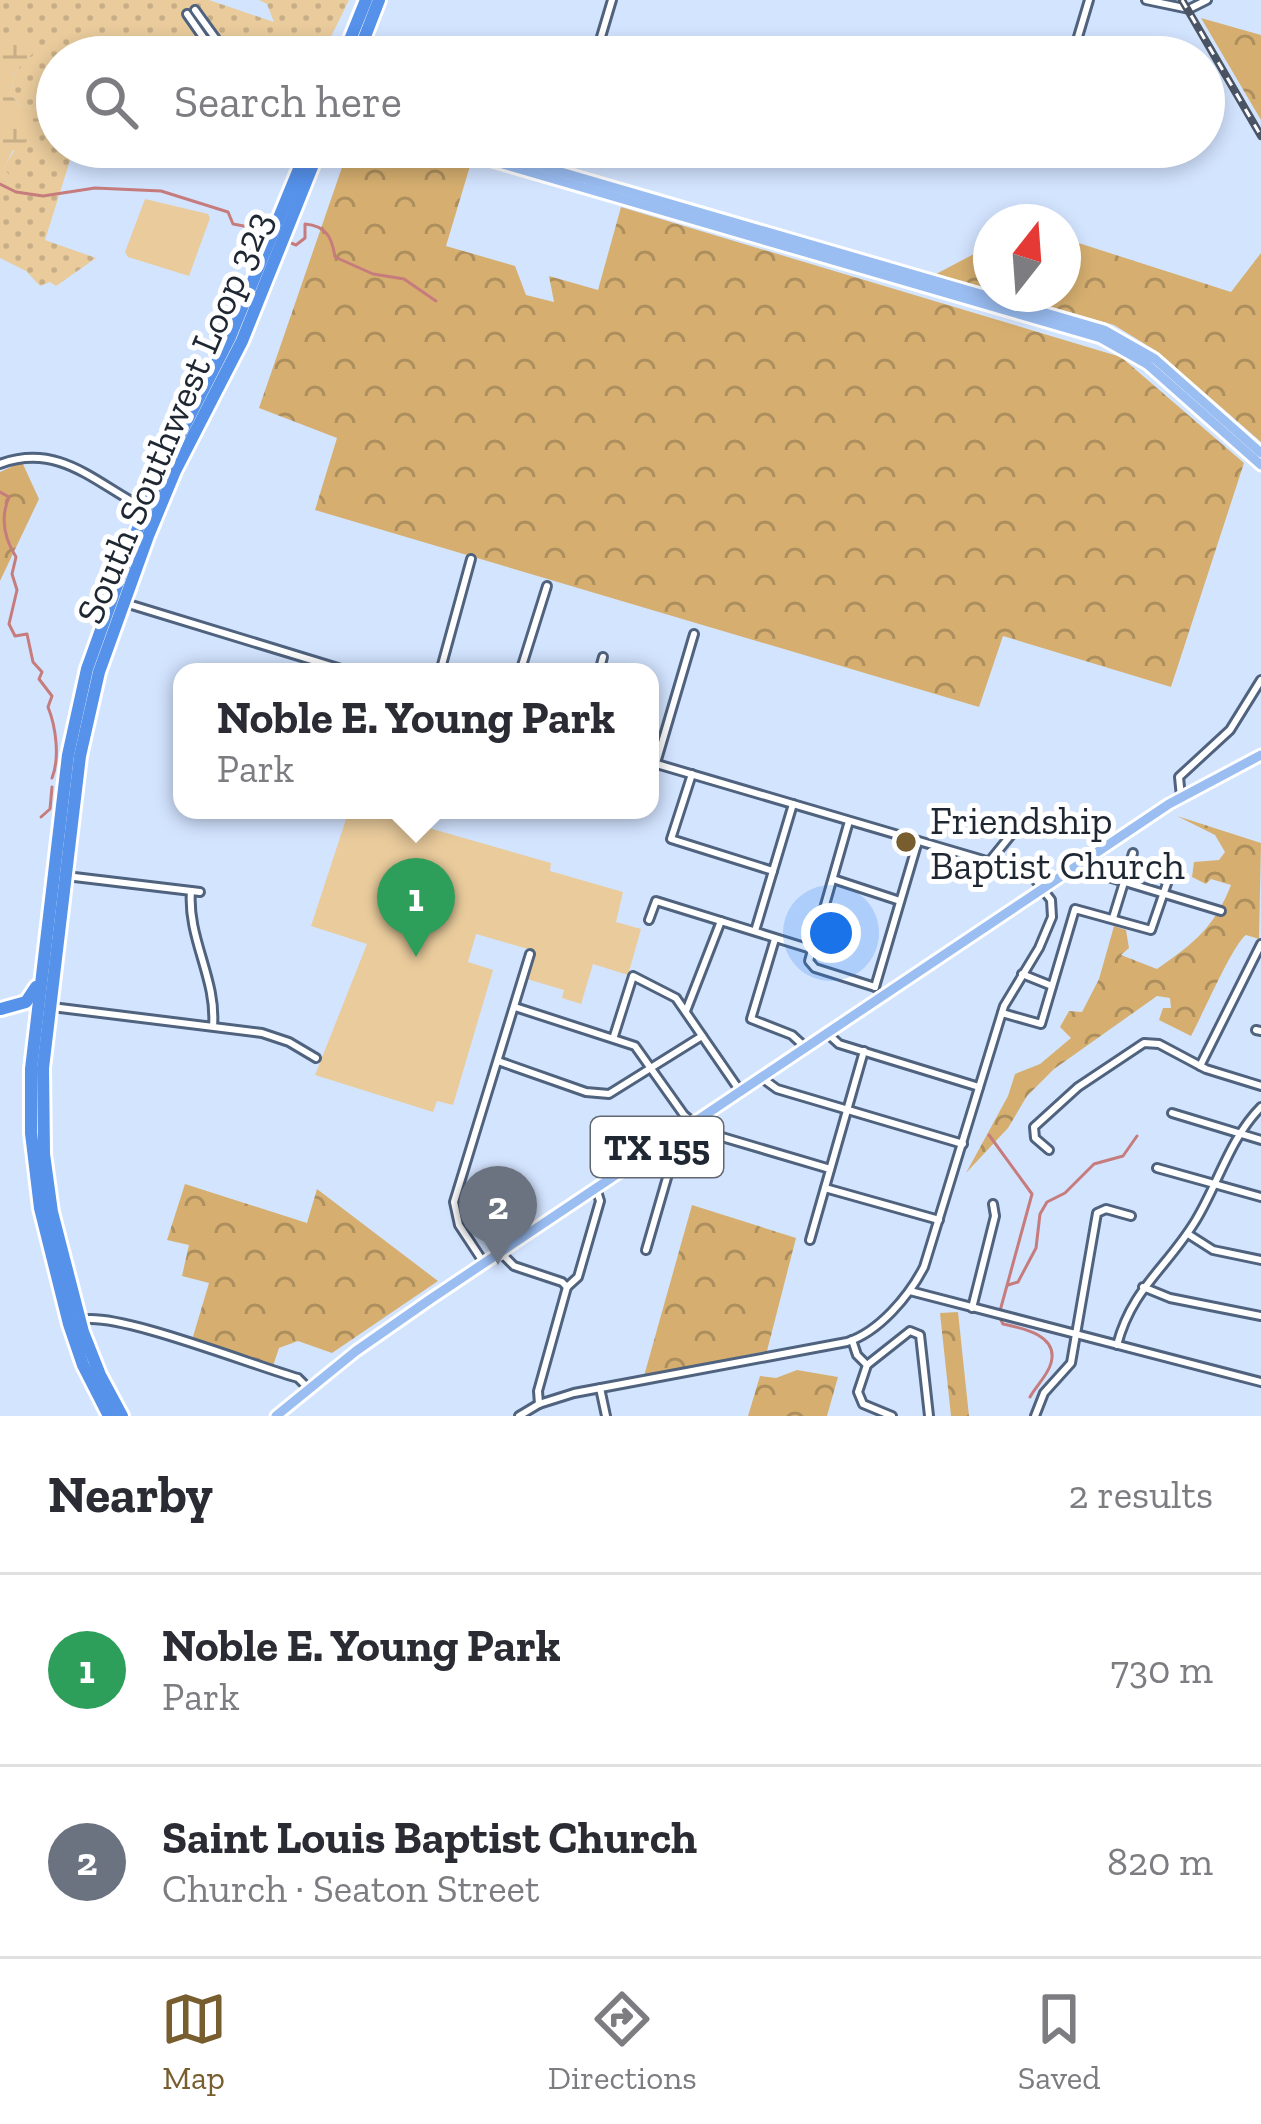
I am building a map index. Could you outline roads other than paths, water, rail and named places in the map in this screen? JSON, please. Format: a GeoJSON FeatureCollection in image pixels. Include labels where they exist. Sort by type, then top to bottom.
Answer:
{"type":"FeatureCollection","features":[{"type":"Feature","properties":{"kind":"highway"},"geometry":{"type":"LineString","coordinates":[[351,36],[366,0]]}},
{"type":"Feature","properties":{"kind":"highway"},"geometry":{"type":"LineString","coordinates":[[365,36],[379,0]]}},
{"type":"Feature","properties":{"kind":"highway","name":"South Southwest Loop 323"},"geometry":{"type":"LineString","coordinates":[[113,1411],[72,1334],[30,1119],[35,1035],[44,1007],[76,713],[151,511],[226,348],[300,168]]}},
{"type":"Feature","properties":{"kind":"highway","name":"South Southwest Loop 323"},"geometry":{"type":"LineString","coordinates":[[151,511],[259,300],[312,168]]}},
{"type":"Feature","properties":{"kind":"highway"},"geometry":{"type":"LineString","coordinates":[[256,277],[259,300]]}},
{"type":"Feature","properties":{"kind":"highway","name":"South Southwest Loop 323"},"geometry":{"type":"LineString","coordinates":[[60,875],[45,945],[42,1108],[46,1211],[113,1411]]}},
{"type":"Feature","properties":{"kind":"highway"},"geometry":{"type":"LineString","coordinates":[[3,1009],[33,995],[45,945]]}},
{"type":"Feature","properties":{"kind":"highway"},"geometry":{"type":"LineString","coordinates":[[3,1009],[27,1019],[35,1035]]}},
{"type":"Feature","properties":{"kind":"main road"},"geometry":{"type":"LineString","coordinates":[[528,168],[1102,334],[1155,359],[1261,453]]}},
{"type":"Feature","properties":{"kind":"main road"},"geometry":{"type":"LineString","coordinates":[[537,168],[560,176]]}},
{"type":"Feature","properties":{"kind":"main road"},"geometry":{"type":"LineString","coordinates":[[1102,334],[1147,364],[1261,465]]}},
{"type":"Feature","properties":{"kind":"main road","name":"TX 155"},"geometry":{"type":"LineString","coordinates":[[276,1416],[394,1323],[827,1033],[878,992],[1180,797],[1261,754]]}},
{"type":"Feature","properties":{"kind":"street"},"geometry":{"type":"LineString","coordinates":[[602,36],[612,0]]}},
{"type":"Feature","properties":{"kind":"street"},"geometry":{"type":"LineString","coordinates":[[1078,36],[1089,0]]}},
{"type":"Feature","properties":{"kind":"street"},"geometry":{"type":"LineString","coordinates":[[1145,0],[1195,9],[1207,0]]}},
{"type":"Feature","properties":{"kind":"street"},"geometry":{"type":"LineString","coordinates":[[205,36],[191,12],[211,36]]}},
{"type":"Feature","properties":{"kind":"street"},"geometry":{"type":"LineString","coordinates":[[560,176],[562,168]]}},
{"type":"Feature","properties":{"kind":"street"},"geometry":{"type":"LineString","coordinates":[[0,464],[25,457],[59,460],[151,511]]}},
{"type":"Feature","properties":{"kind":"street"},"geometry":{"type":"LineString","coordinates":[[442,663],[471,559]]}},
{"type":"Feature","properties":{"kind":"street"},"geometry":{"type":"LineString","coordinates":[[523,663],[547,586]]}},
{"type":"Feature","properties":{"kind":"street"},"geometry":{"type":"LineString","coordinates":[[117,601],[321,663]]}},
{"type":"Feature","properties":{"kind":"street"},"geometry":{"type":"LineString","coordinates":[[659,744],[694,634]]}},
{"type":"Feature","properties":{"kind":"street"},"geometry":{"type":"LineString","coordinates":[[601,663],[603,657]]}},
{"type":"Feature","properties":{"kind":"street"},"geometry":{"type":"LineString","coordinates":[[1180,797],[1179,777],[1230,730],[1261,680]]}},
{"type":"Feature","properties":{"kind":"street"},"geometry":{"type":"LineString","coordinates":[[519,1416],[539,1404],[599,1388],[852,1340],[870,1330],[909,1291],[924,1267],[1001,1013],[1040,948],[1052,917],[1053,906],[1034,876],[659,765]]}},
{"type":"Feature","properties":{"kind":"street"},"geometry":{"type":"LineString","coordinates":[[692,774],[671,839],[773,871]]}},
{"type":"Feature","properties":{"kind":"street"},"geometry":{"type":"LineString","coordinates":[[755,931],[793,804]]}},
{"type":"Feature","properties":{"kind":"street"},"geometry":{"type":"LineString","coordinates":[[988,862],[1024,819]]}},
{"type":"Feature","properties":{"kind":"street"},"geometry":{"type":"LineString","coordinates":[[849,821],[810,965],[878,992],[918,841]]}},
{"type":"Feature","properties":{"kind":"street"},"geometry":{"type":"LineString","coordinates":[[1113,919],[1133,853]]}},
{"type":"Feature","properties":{"kind":"street"},"geometry":{"type":"LineString","coordinates":[[1082,862],[1100,874],[1220,910]]}},
{"type":"Feature","properties":{"kind":"street"},"geometry":{"type":"LineString","coordinates":[[1001,1013],[1041,1024],[1075,909],[1151,930],[1174,863]]}},
{"type":"Feature","properties":{"kind":"street"},"geometry":{"type":"LineString","coordinates":[[60,875],[195,891],[192,924],[214,1004],[213,1026]]}},
{"type":"Feature","properties":{"kind":"street"},"geometry":{"type":"LineString","coordinates":[[832,879],[900,901]]}},
{"type":"Feature","properties":{"kind":"street"},"geometry":{"type":"LineString","coordinates":[[649,920],[656,901],[811,949]]}},
{"type":"Feature","properties":{"kind":"street"},"geometry":{"type":"LineString","coordinates":[[686,1011],[721,921]]}},
{"type":"Feature","properties":{"kind":"street"},"geometry":{"type":"LineString","coordinates":[[775,937],[752,1019],[792,1035],[806,1047]]}},
{"type":"Feature","properties":{"kind":"street"},"geometry":{"type":"LineString","coordinates":[[1200,1066],[1261,944]]}},
{"type":"Feature","properties":{"kind":"street"},"geometry":{"type":"LineString","coordinates":[[484,1262],[460,1228],[454,1202],[530,954]]}},
{"type":"Feature","properties":{"kind":"street"},"geometry":{"type":"LineString","coordinates":[[1021,974],[1052,986]]}},
{"type":"Feature","properties":{"kind":"street"},"geometry":{"type":"LineString","coordinates":[[1249,974],[1261,977]]}},
{"type":"Feature","properties":{"kind":"street"},"geometry":{"type":"LineString","coordinates":[[614,1038],[633,976],[672,994],[740,1091]]}},
{"type":"Feature","properties":{"kind":"street"},"geometry":{"type":"LineString","coordinates":[[3,1009],[44,1007],[267,1034],[316,1058]]}},
{"type":"Feature","properties":{"kind":"street"},"geometry":{"type":"LineString","coordinates":[[514,1007],[635,1046],[692,1123],[715,1136],[830,1169]]}},
{"type":"Feature","properties":{"kind":"street"},"geometry":{"type":"LineString","coordinates":[[827,1033],[839,1044],[979,1087]]}},
{"type":"Feature","properties":{"kind":"street"},"geometry":{"type":"LineString","coordinates":[[497,1061],[598,1094],[618,1091],[702,1036]]}},
{"type":"Feature","properties":{"kind":"street"},"geometry":{"type":"LineString","coordinates":[[1049,1150],[1039,1144],[1033,1129],[1146,1042],[1261,1086]]}},
{"type":"Feature","properties":{"kind":"street"},"geometry":{"type":"LineString","coordinates":[[810,1240],[864,1051]]}},
{"type":"Feature","properties":{"kind":"street"},"geometry":{"type":"LineString","coordinates":[[761,1077],[772,1087],[963,1144]]}},
{"type":"Feature","properties":{"kind":"street"},"geometry":{"type":"LineString","coordinates":[[1117,1346],[1126,1316],[1143,1287],[1187,1234],[1240,1134],[1261,1107]]}},
{"type":"Feature","properties":{"kind":"street"},"geometry":{"type":"LineString","coordinates":[[1172,1113],[1261,1140]]}},
{"type":"Feature","properties":{"kind":"street"},"geometry":{"type":"LineString","coordinates":[[646,1250],[673,1157],[667,1140]]}},
{"type":"Feature","properties":{"kind":"street"},"geometry":{"type":"LineString","coordinates":[[1157,1168],[1261,1198]]}},
{"type":"Feature","properties":{"kind":"street"},"geometry":{"type":"LineString","coordinates":[[539,1404],[538,1391],[567,1287],[576,1282],[600,1201],[596,1188]]}},
{"type":"Feature","properties":{"kind":"street"},"geometry":{"type":"LineString","coordinates":[[825,1188],[939,1220]]}},
{"type":"Feature","properties":{"kind":"street"},"geometry":{"type":"LineString","coordinates":[[972,1308],[995,1216],[993,1204]]}},
{"type":"Feature","properties":{"kind":"street"},"geometry":{"type":"LineString","coordinates":[[1035,1416],[1044,1393],[1068,1370],[1097,1213],[1106,1209],[1131,1216]]}},
{"type":"Feature","properties":{"kind":"street"},"geometry":{"type":"LineString","coordinates":[[1187,1234],[1213,1250],[1261,1260]]}},
{"type":"Feature","properties":{"kind":"street"},"geometry":{"type":"LineString","coordinates":[[500,1252],[512,1265],[567,1287]]}},
{"type":"Feature","properties":{"kind":"street"},"geometry":{"type":"LineString","coordinates":[[1143,1287],[1169,1298],[1261,1316]]}},
{"type":"Feature","properties":{"kind":"street"},"geometry":{"type":"LineString","coordinates":[[909,1291],[1261,1382]]}},
{"type":"Feature","properties":{"kind":"street"},"geometry":{"type":"LineString","coordinates":[[80,1320],[100,1317],[141,1329],[296,1377],[309,1388]]}},
{"type":"Feature","properties":{"kind":"street"},"geometry":{"type":"LineString","coordinates":[[892,1416],[858,1398],[867,1365],[904,1332],[919,1333],[929,1416]]}},
{"type":"Feature","properties":{"kind":"street"},"geometry":{"type":"LineString","coordinates":[[852,1340],[867,1365]]}},
{"type":"Feature","properties":{"kind":"street"},"geometry":{"type":"LineString","coordinates":[[599,1388],[606,1416]]}},
{"type":"Feature","properties":{"kind":"waterway"},"geometry":{"type":"LineString","coordinates":[[0,184],[43,196],[95,188],[161,191],[228,212],[233,224],[265,230]]}},
{"type":"Feature","properties":{"kind":"waterway"},"geometry":{"type":"LineString","coordinates":[[291,243],[305,238],[305,224],[319,227],[330,239],[335,257],[373,274],[404,279],[436,301]]}},
{"type":"Feature","properties":{"kind":"waterway"},"geometry":{"type":"LineString","coordinates":[[0,492],[9,497],[5,528],[16,557],[12,574],[17,590],[9,624],[15,636],[27,634],[33,662],[42,672],[39,679],[52,696],[48,707],[55,733],[52,778]]}},
{"type":"Feature","properties":{"kind":"waterway"},"geometry":{"type":"LineString","coordinates":[[41,817],[50,809],[52,787]]}},
{"type":"Feature","properties":{"kind":"waterway"},"geometry":{"type":"LineString","coordinates":[[989,1135],[1032,1194],[1000,1311]]}},
{"type":"Feature","properties":{"kind":"waterway"},"geometry":{"type":"LineString","coordinates":[[1008,1285],[1018,1282],[1036,1248],[1040,1214],[1047,1202],[1065,1193],[1094,1164],[1123,1156],[1137,1136]]}},
{"type":"Feature","properties":{"kind":"waterway"},"geometry":{"type":"LineString","coordinates":[[1000,1318],[1003,1324],[1037,1334],[1050,1346],[1049,1367],[1030,1397]]}},
{"type":"Feature","properties":{"kind":"railway"},"geometry":{"type":"LineString","coordinates":[[1182,0],[1203,36]]}},
{"type":"Feature","properties":{"kind":"railway"},"geometry":{"type":"LineString","coordinates":[[1225,74],[1261,136]]}},
{"type":"Feature","properties":{"kind":"place","name":"Friendship Baptist Church"},"geometry":{"type":"Point","coordinates":[906,842]}},
{"type":"Feature","properties":{"kind":"place","name":"Noble E. Young Park"},"geometry":{"type":"Point","coordinates":[416,957]}},
{"type":"Feature","properties":{"kind":"place","name":"Saint Louis Baptist Church"},"geometry":{"type":"Point","coordinates":[498,1265]}}]}
